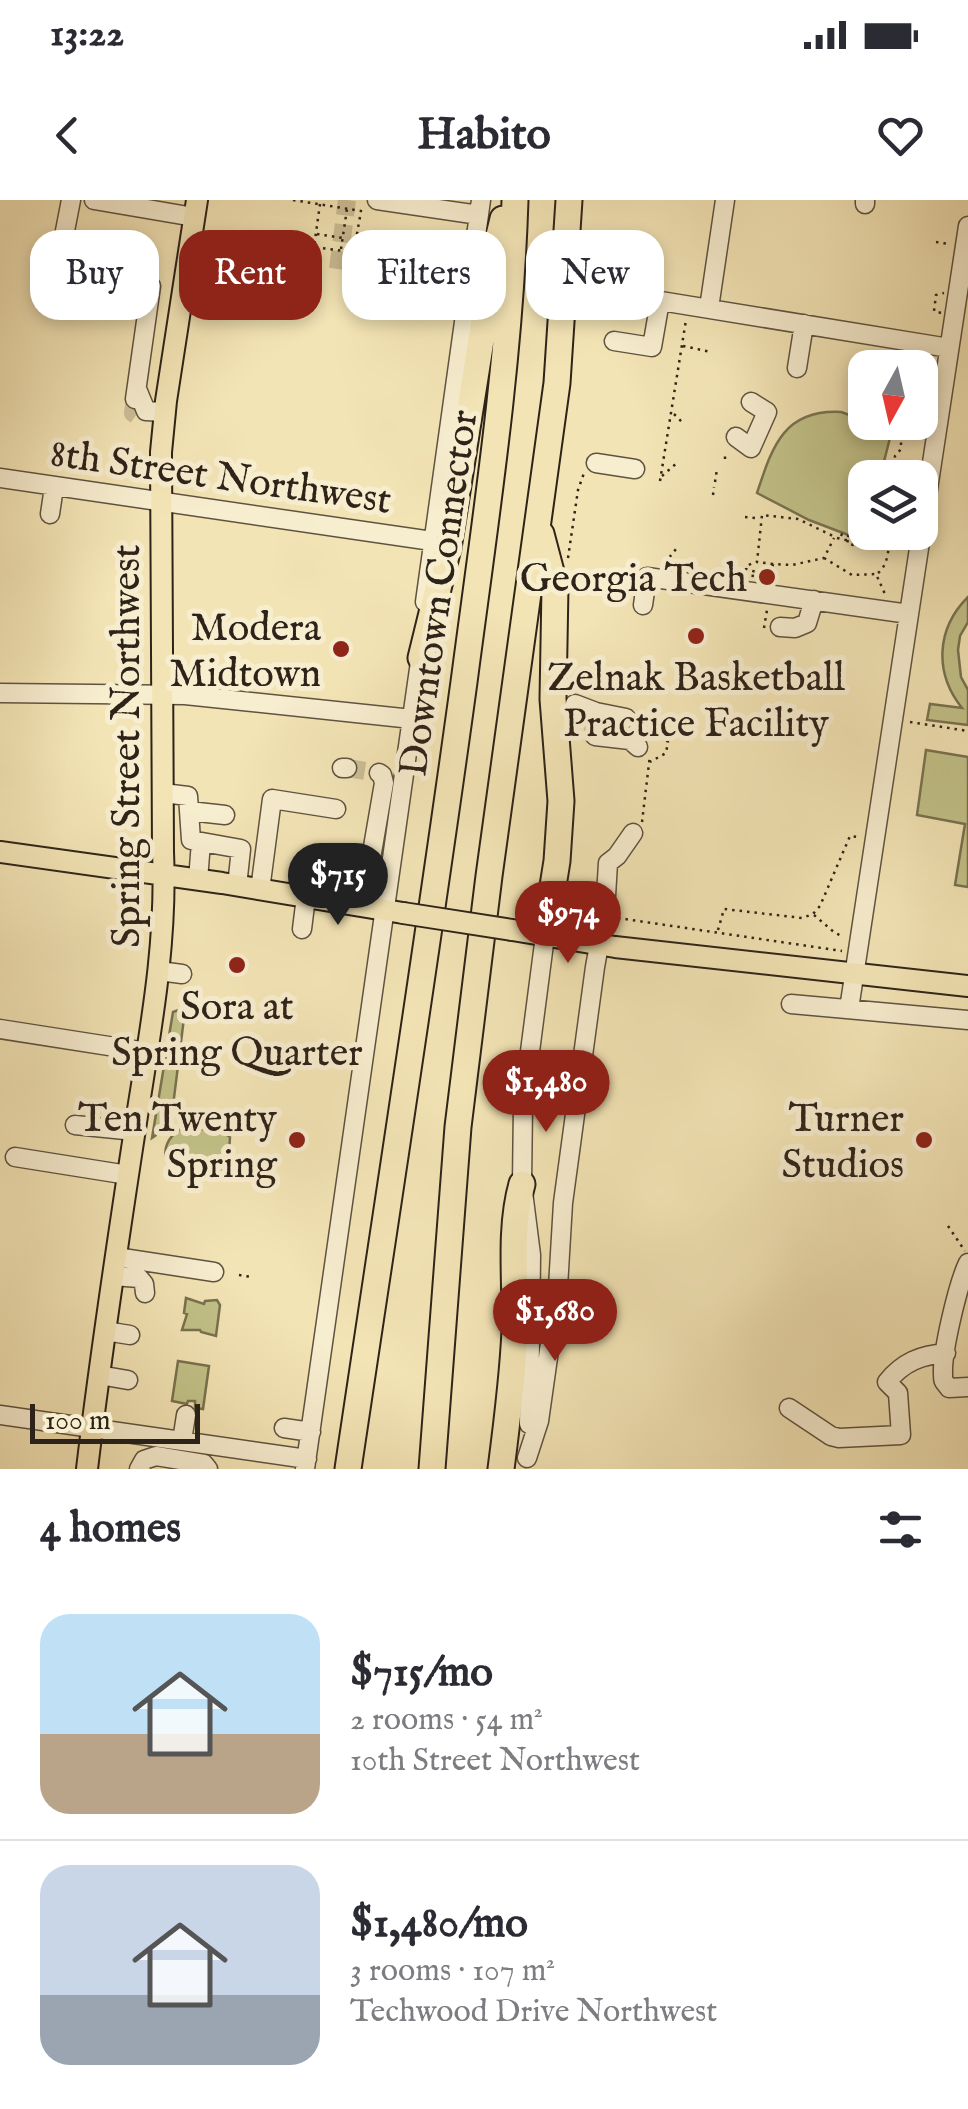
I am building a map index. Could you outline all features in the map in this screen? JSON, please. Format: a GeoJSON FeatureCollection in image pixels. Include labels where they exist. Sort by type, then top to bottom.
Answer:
{"type":"FeatureCollection","features":[{"type":"Feature","properties":{"kind":"highway"},"geometry":{"type":"LineString","coordinates":[[421,658],[448,548],[495,252],[512,200]]}},
{"type":"Feature","properties":{"kind":"highway","name":"Downtown Connector"},"geometry":{"type":"LineString","coordinates":[[348,1469],[443,834],[502,394],[512,278],[512,200]]}},
{"type":"Feature","properties":{"kind":"highway"},"geometry":{"type":"LineString","coordinates":[[432,1469],[458,1127],[557,383],[569,200]]}},
{"type":"Feature","properties":{"kind":"highway"},"geometry":{"type":"LineString","coordinates":[[538,522],[554,587],[554,699],[561,801],[558,860],[545,936]]}},
{"type":"Feature","properties":{"kind":"highway"},"geometry":{"type":"LineString","coordinates":[[500,1469],[510,1409],[515,1208],[522,1184]]}},
{"type":"Feature","properties":{"kind":"highway"},"geometry":{"type":"LineString","coordinates":[[340,1469],[354,1434]]}},
{"type":"Feature","properties":{"kind":"main road","name":"Spring Street Northwest"},"geometry":{"type":"LineString","coordinates":[[86,1469],[99,1375],[102,1318],[114,1266],[116,1199],[128,1175],[160,971],[166,899],[160,503],[164,421],[179,318]]}},
{"type":"Feature","properties":{"kind":"main road"},"geometry":{"type":"LineString","coordinates":[[0,852],[598,945],[968,986]]}},
{"type":"Feature","properties":{"kind":"street"},"geometry":{"type":"LineString","coordinates":[[66,230],[71,200]]}},
{"type":"Feature","properties":{"kind":"street"},"geometry":{"type":"LineString","coordinates":[[94,200],[196,208]]}},
{"type":"Feature","properties":{"kind":"street"},"geometry":{"type":"LineString","coordinates":[[7,1416],[47,1413],[92,1427],[306,1464],[357,1045],[394,912],[459,302],[480,208],[377,200]]}},
{"type":"Feature","properties":{"kind":"street"},"geometry":{"type":"LineString","coordinates":[[709,308],[725,200]]}},
{"type":"Feature","properties":{"kind":"street"},"geometry":{"type":"LineString","coordinates":[[849,1009],[968,226]]}},
{"type":"Feature","properties":{"kind":"street"},"geometry":{"type":"LineString","coordinates":[[664,302],[804,324],[828,321],[950,348]]}},
{"type":"Feature","properties":{"kind":"street"},"geometry":{"type":"LineString","coordinates":[[147,320],[136,401],[151,425],[164,421]]}},
{"type":"Feature","properties":{"kind":"street"},"geometry":{"type":"LineString","coordinates":[[614,341],[652,347],[657,320]]}},
{"type":"Feature","properties":{"kind":"street"},"geometry":{"type":"LineString","coordinates":[[797,368],[804,324]]}},
{"type":"Feature","properties":{"kind":"street"},"geometry":{"type":"LineString","coordinates":[[136,401],[164,421]]}},
{"type":"Feature","properties":{"kind":"street"},"geometry":{"type":"LineString","coordinates":[[736,438],[750,448],[767,412],[751,402]]}},
{"type":"Feature","properties":{"kind":"street"},"geometry":{"type":"LineString","coordinates":[[596,463],[636,469]]}},
{"type":"Feature","properties":{"kind":"street","name":"8th Street Northwest"},"geometry":{"type":"LineString","coordinates":[[0,478],[432,541]]}},
{"type":"Feature","properties":{"kind":"street"},"geometry":{"type":"LineString","coordinates":[[50,514],[54,487]]}},
{"type":"Feature","properties":{"kind":"street"},"geometry":{"type":"LineString","coordinates":[[643,605],[647,578],[909,614]]}},
{"type":"Feature","properties":{"kind":"street"},"geometry":{"type":"LineString","coordinates":[[772,628],[807,624],[814,600]]}},
{"type":"Feature","properties":{"kind":"street"},"geometry":{"type":"LineString","coordinates":[[88,675],[88,694]]}},
{"type":"Feature","properties":{"kind":"street"},"geometry":{"type":"LineString","coordinates":[[0,693],[21,702],[88,694],[162,695],[350,722],[412,719]]}},
{"type":"Feature","properties":{"kind":"street"},"geometry":{"type":"LineString","coordinates":[[575,704],[626,718]]}},
{"type":"Feature","properties":{"kind":"street"},"geometry":{"type":"LineString","coordinates":[[596,712],[595,736],[630,740],[646,754]]}},
{"type":"Feature","properties":{"kind":"street"},"geometry":{"type":"LineString","coordinates":[[351,905],[369,870],[384,783],[379,773]]}},
{"type":"Feature","properties":{"kind":"street"},"geometry":{"type":"LineString","coordinates":[[163,793],[188,796],[198,880]]}},
{"type":"Feature","properties":{"kind":"street"},"geometry":{"type":"LineString","coordinates":[[260,890],[272,799],[336,808]]}},
{"type":"Feature","properties":{"kind":"street"},"geometry":{"type":"LineString","coordinates":[[163,827],[194,827],[224,815]]}},
{"type":"Feature","properties":{"kind":"street"},"geometry":{"type":"LineString","coordinates":[[194,827],[241,849],[237,886]]}},
{"type":"Feature","properties":{"kind":"street"},"geometry":{"type":"LineString","coordinates":[[527,1464],[542,1402],[558,1287],[570,1150],[606,912],[608,863],[637,832]]}},
{"type":"Feature","properties":{"kind":"street"},"geometry":{"type":"LineString","coordinates":[[302,929],[306,897]]}},
{"type":"Feature","properties":{"kind":"street"},"geometry":{"type":"LineString","coordinates":[[527,1464],[531,1255],[522,1184],[522,1105],[545,936]]}},
{"type":"Feature","properties":{"kind":"street"},"geometry":{"type":"LineString","coordinates":[[160,971],[182,974]]}},
{"type":"Feature","properties":{"kind":"street"},"geometry":{"type":"LineString","coordinates":[[792,1004],[968,1020]]}},
{"type":"Feature","properties":{"kind":"street"},"geometry":{"type":"LineString","coordinates":[[0,1029],[147,1052]]}},
{"type":"Feature","properties":{"kind":"street"},"geometry":{"type":"LineString","coordinates":[[75,1125],[135,1131]]}},
{"type":"Feature","properties":{"kind":"street"},"geometry":{"type":"LineString","coordinates":[[15,1157],[128,1175]]}},
{"type":"Feature","properties":{"kind":"street"},"geometry":{"type":"LineString","coordinates":[[531,1255],[542,1261],[560,1250]]}},
{"type":"Feature","properties":{"kind":"street"},"geometry":{"type":"LineString","coordinates":[[968,1260],[943,1369],[949,1388],[968,1387]]}},
{"type":"Feature","properties":{"kind":"street"},"geometry":{"type":"LineString","coordinates":[[114,1266],[214,1272]]}},
{"type":"Feature","properties":{"kind":"street"},"geometry":{"type":"LineString","coordinates":[[114,1266],[139,1278],[145,1293]]}},
{"type":"Feature","properties":{"kind":"street"},"geometry":{"type":"LineString","coordinates":[[102,1318],[130,1335]]}},
{"type":"Feature","properties":{"kind":"street"},"geometry":{"type":"LineString","coordinates":[[790,1408],[839,1438],[901,1435],[898,1394],[888,1382],[901,1367],[914,1360],[946,1353]]}},
{"type":"Feature","properties":{"kind":"street"},"geometry":{"type":"LineString","coordinates":[[99,1375],[128,1380]]}},
{"type":"Feature","properties":{"kind":"street"},"geometry":{"type":"LineString","coordinates":[[182,1440],[186,1415]]}},
{"type":"Feature","properties":{"kind":"street"},"geometry":{"type":"LineString","coordinates":[[284,1428],[310,1432]]}},
{"type":"Feature","properties":{"kind":"street"},"geometry":{"type":"LineString","coordinates":[[139,1469],[144,1460],[156,1456],[204,1464],[208,1469]]}},
{"type":"Feature","properties":{"kind":"path"},"geometry":{"type":"LineString","coordinates":[[293,200],[360,211],[356,252],[322,248]]}},
{"type":"Feature","properties":{"kind":"path"},"geometry":{"type":"LineString","coordinates":[[317,230],[320,204]]}},
{"type":"Feature","properties":{"kind":"path"},"geometry":{"type":"LineString","coordinates":[[344,230],[347,209]]}},
{"type":"Feature","properties":{"kind":"path"},"geometry":{"type":"LineString","coordinates":[[936,242],[950,244]]}},
{"type":"Feature","properties":{"kind":"path"},"geometry":{"type":"LineString","coordinates":[[341,251],[342,244]]}},
{"type":"Feature","properties":{"kind":"path"},"geometry":{"type":"LineString","coordinates":[[940,313],[934,310],[936,294],[943,293]]}},
{"type":"Feature","properties":{"kind":"path"},"geometry":{"type":"LineString","coordinates":[[678,462],[661,480],[686,319]]}},
{"type":"Feature","properties":{"kind":"path"},"geometry":{"type":"LineString","coordinates":[[682,346],[711,352]]}},
{"type":"Feature","properties":{"kind":"path"},"geometry":{"type":"LineString","coordinates":[[672,412],[684,424]]}},
{"type":"Feature","properties":{"kind":"path"},"geometry":{"type":"LineString","coordinates":[[566,568],[582,474],[596,463]]}},
{"type":"Feature","properties":{"kind":"path"},"geometry":{"type":"LineString","coordinates":[[713,495],[717,469]]}},
{"type":"Feature","properties":{"kind":"path"},"geometry":{"type":"LineString","coordinates":[[757,562],[762,515],[798,517],[836,538],[848,539]]}},
{"type":"Feature","properties":{"kind":"path"},"geometry":{"type":"LineString","coordinates":[[745,517],[755,518]]}},
{"type":"Feature","properties":{"kind":"path"},"geometry":{"type":"LineString","coordinates":[[824,558],[840,530]]}},
{"type":"Feature","properties":{"kind":"path"},"geometry":{"type":"LineString","coordinates":[[664,565],[676,548]]}},
{"type":"Feature","properties":{"kind":"path"},"geometry":{"type":"LineString","coordinates":[[732,574],[762,577],[763,574],[746,570],[746,566],[757,562],[792,565],[824,558],[852,575],[876,574],[882,569],[888,550]]}},
{"type":"Feature","properties":{"kind":"path"},"geometry":{"type":"LineString","coordinates":[[770,579],[773,564]]}},
{"type":"Feature","properties":{"kind":"path"},"geometry":{"type":"LineString","coordinates":[[876,574],[885,594]]}},
{"type":"Feature","properties":{"kind":"path"},"geometry":{"type":"LineString","coordinates":[[767,606],[772,628]]}},
{"type":"Feature","properties":{"kind":"path"},"geometry":{"type":"LineString","coordinates":[[814,678],[814,684]]}},
{"type":"Feature","properties":{"kind":"path"},"geometry":{"type":"LineString","coordinates":[[637,832],[646,754],[666,753],[668,742],[649,718]]}},
{"type":"Feature","properties":{"kind":"path"},"geometry":{"type":"LineString","coordinates":[[910,722],[968,732]]}},
{"type":"Feature","properties":{"kind":"path"},"geometry":{"type":"LineString","coordinates":[[718,932],[724,908],[802,918],[813,914],[850,836],[860,837]]}},
{"type":"Feature","properties":{"kind":"path"},"geometry":{"type":"LineString","coordinates":[[813,914],[844,938]]}},
{"type":"Feature","properties":{"kind":"path"},"geometry":{"type":"LineString","coordinates":[[614,917],[844,952]]}},
{"type":"Feature","properties":{"kind":"path"},"geometry":{"type":"LineString","coordinates":[[948,1226],[968,1260]]}},
{"type":"Feature","properties":{"kind":"path"},"geometry":{"type":"LineString","coordinates":[[239,1275],[252,1277]]}},
{"type":"Feature","properties":{"kind":"green space"},"geometry":{"type":"Polygon","coordinates":[[[821,413],[848,414],[848,440],[889,440],[884,460],[848,460],[848,535],[757,493],[783,434],[793,424],[821,413]]]}},
{"type":"Feature","properties":{"kind":"green space"},"geometry":{"type":"Polygon","coordinates":[[[968,597],[968,622],[958,650],[961,677],[968,690],[968,725],[927,720],[930,704],[962,708],[947,680],[942,651],[950,623],[968,597]]]}},
{"type":"Feature","properties":{"kind":"green space"},"geometry":{"type":"Polygon","coordinates":[[[926,750],[968,757],[968,887],[955,885],[965,824],[917,815],[926,750]]]}},
{"type":"Feature","properties":{"kind":"green space"},"geometry":{"type":"Polygon","coordinates":[[[185,1010],[172,1114],[152,1138],[173,1012],[185,1010]]]}},
{"type":"Feature","properties":{"kind":"green space"},"geometry":{"type":"Polygon","coordinates":[[[186,1127],[222,1132],[230,1137],[225,1176],[193,1175],[171,1165],[166,1147],[186,1127]]]}},
{"type":"Feature","properties":{"kind":"green space"},"geometry":{"type":"Polygon","coordinates":[[[186,1298],[204,1304],[217,1300],[220,1305],[216,1336],[200,1330],[182,1330],[186,1298]]]}},
{"type":"Feature","properties":{"kind":"green space"},"geometry":{"type":"Polygon","coordinates":[[[178,1361],[209,1366],[203,1409],[195,1408],[195,1401],[172,1401],[178,1361]]]}},
{"type":"Feature","properties":{"kind":"tunnel"},"geometry":{"type":"LineString","coordinates":[[338,269],[347,200]]}},
{"type":"Feature","properties":{"kind":"tunnel"},"geometry":{"type":"LineString","coordinates":[[135,399],[133,413],[137,416]]}},
{"type":"Feature","properties":{"kind":"tunnel"},"geometry":{"type":"LineString","coordinates":[[347,768],[379,773]]}},
{"type":"Feature","properties":{"kind":"place","name":"Georgia Tech"},"geometry":{"type":"Point","coordinates":[767,577]}},
{"type":"Feature","properties":{"kind":"place","name":"Zelnak Basketball Practice Facility"},"geometry":{"type":"Point","coordinates":[696,636]}},
{"type":"Feature","properties":{"kind":"place","name":"Modera Midtown"},"geometry":{"type":"Point","coordinates":[341,649]}},
{"type":"Feature","properties":{"kind":"place","name":"Sora at Spring Quarter"},"geometry":{"type":"Point","coordinates":[237,965]}},
{"type":"Feature","properties":{"kind":"place","name":"Ten Twenty Spring"},"geometry":{"type":"Point","coordinates":[297,1140]}},
{"type":"Feature","properties":{"kind":"place","name":"Turner Studios"},"geometry":{"type":"Point","coordinates":[924,1140]}}]}
